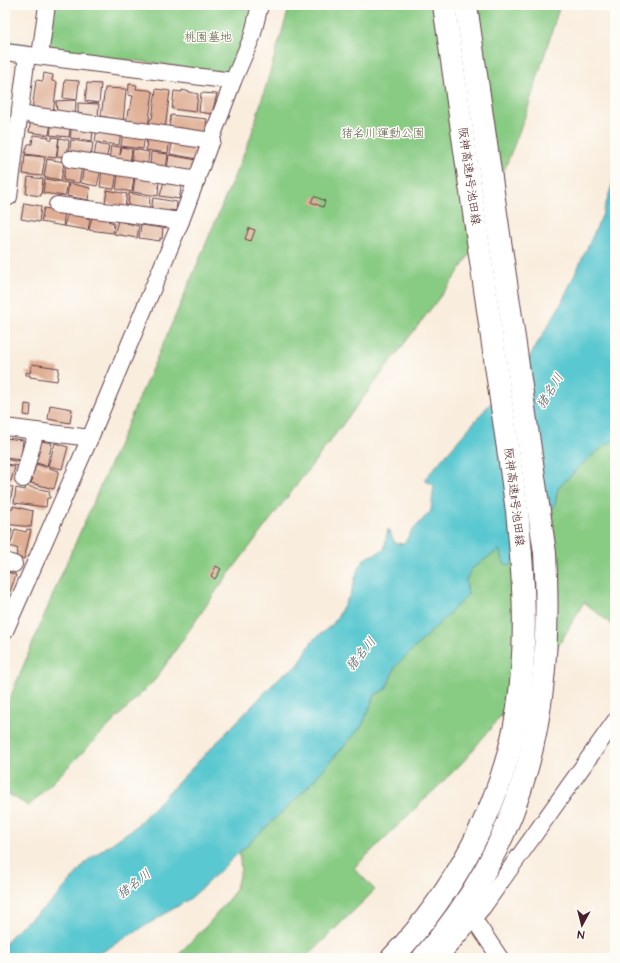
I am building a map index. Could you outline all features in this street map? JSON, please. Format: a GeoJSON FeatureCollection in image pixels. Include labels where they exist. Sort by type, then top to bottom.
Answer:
{"type":"FeatureCollection","features":[{"type":"Feature","properties":{"kind":"highway","name":"阪神高速11号池田線"},"geometry":{"type":"LineString","coordinates":[[392,958],[409,940],[439,902],[466,858],[488,813],[506,763],[517,714],[523,660],[523,562],[517,511],[444,5]]}},
{"type":"Feature","properties":{"kind":"highway","name":"阪神高速11号池田線"},"geometry":{"type":"LineString","coordinates":[[423,958],[459,912],[488,865],[512,815],[528,768],[540,715],[546,660],[548,606],[544,546],[466,5]]}},
{"type":"Feature","properties":{"kind":"street"},"geometry":{"type":"LineString","coordinates":[[8,197],[33,55],[47,5]]}},
{"type":"Feature","properties":{"kind":"street"},"geometry":{"type":"LineString","coordinates":[[6,625],[90,438],[198,180],[234,81],[252,37],[260,5]]}},
{"type":"Feature","properties":{"kind":"street"},"geometry":{"type":"LineString","coordinates":[[5,52],[234,81]]}},
{"type":"Feature","properties":{"kind":"street"},"geometry":{"type":"LineString","coordinates":[[31,116],[212,141]]}},
{"type":"Feature","properties":{"kind":"street"},"geometry":{"type":"LineString","coordinates":[[70,160],[198,180]]}},
{"type":"Feature","properties":{"kind":"street"},"geometry":{"type":"LineString","coordinates":[[57,205],[181,221]]}},
{"type":"Feature","properties":{"kind":"street"},"geometry":{"type":"LineString","coordinates":[[5,427],[90,438]]}},
{"type":"Feature","properties":{"kind":"street"},"geometry":{"type":"LineString","coordinates":[[23,479],[36,431]]}},
{"type":"Feature","properties":{"kind":"street"},"geometry":{"type":"LineString","coordinates":[[439,958],[474,918],[615,722]]}},
{"type":"Feature","properties":{"kind":"street"},"geometry":{"type":"LineString","coordinates":[[474,918],[500,958]]}},
{"type":"Feature","properties":{"kind":"green space","name":"桃園墓地"},"geometry":{"type":"Polygon","coordinates":[[[54,5],[251,5],[247,28],[233,73],[48,50],[54,5]]]}},
{"type":"Feature","properties":{"kind":"green space","name":"猪名川運動公園"},"geometry":{"type":"Polygon","coordinates":[[[290,5],[560,5],[526,114],[475,246],[455,277],[219,587],[155,680],[29,806],[5,792],[5,710],[59,580],[177,312],[250,139],[290,5]]]}},
{"type":"Feature","properties":{"kind":"green space"},"geometry":{"type":"Polygon","coordinates":[[[611,441],[615,443],[615,627],[584,602],[559,645],[463,762],[354,868],[375,890],[305,958],[175,958],[210,922],[235,891],[241,869],[239,853],[302,793],[362,726],[375,695],[386,689],[395,667],[468,595],[466,580],[471,569],[499,550],[505,565],[555,504],[558,488],[591,456],[611,441]]]}},
{"type":"Feature","properties":{"kind":"water","name":"猪名川"},"geometry":{"type":"Polygon","coordinates":[[[615,176],[615,443],[611,441],[591,456],[558,488],[555,504],[512,565],[505,565],[499,550],[471,569],[466,580],[468,595],[395,667],[386,689],[375,695],[362,726],[302,793],[191,898],[92,958],[5,958],[5,943],[20,927],[54,900],[88,860],[134,828],[282,675],[298,666],[312,641],[333,624],[351,593],[357,572],[364,559],[384,550],[388,529],[395,543],[404,544],[411,532],[431,511],[434,485],[424,480],[527,361],[561,304],[602,216],[615,176]]]}},
{"type":"Feature","properties":{"kind":"building"},"geometry":{"type":"Polygon","coordinates":[[[44,73],[53,75],[52,81],[57,82],[53,113],[32,110],[36,80],[43,81],[44,73]]]}},
{"type":"Feature","properties":{"kind":"building"},"geometry":{"type":"Polygon","coordinates":[[[65,80],[79,81],[77,100],[63,98],[65,80]]]}},
{"type":"Feature","properties":{"kind":"building"},"geometry":{"type":"Polygon","coordinates":[[[87,83],[101,84],[99,103],[85,101],[87,83]]]}},
{"type":"Feature","properties":{"kind":"building"},"geometry":{"type":"Polygon","coordinates":[[[129,84],[137,85],[136,89],[149,90],[153,92],[148,126],[126,123],[128,110],[130,110],[133,96],[128,95],[129,84]]]}},
{"type":"Feature","properties":{"kind":"building"},"geometry":{"type":"Polygon","coordinates":[[[105,88],[126,89],[123,124],[117,123],[117,119],[101,116],[105,88]]]}},
{"type":"Feature","properties":{"kind":"building"},"geometry":{"type":"Polygon","coordinates":[[[156,89],[170,91],[165,129],[150,125],[156,89]]]}},
{"type":"Feature","properties":{"kind":"building"},"geometry":{"type":"Polygon","coordinates":[[[182,90],[198,94],[196,112],[172,109],[174,91],[182,92],[182,90]]]}},
{"type":"Feature","properties":{"kind":"building"},"geometry":{"type":"Polygon","coordinates":[[[201,93],[217,94],[212,114],[199,112],[201,93]]]}},
{"type":"Feature","properties":{"kind":"building"},"geometry":{"type":"Polygon","coordinates":[[[56,101],[76,101],[75,115],[57,113],[56,101]]]}},
{"type":"Feature","properties":{"kind":"building"},"geometry":{"type":"Polygon","coordinates":[[[78,103],[99,104],[98,118],[78,115],[78,103]]]}},
{"type":"Feature","properties":{"kind":"building"},"geometry":{"type":"Polygon","coordinates":[[[171,115],[207,119],[205,134],[169,129],[171,115]]]}},
{"type":"Feature","properties":{"kind":"building"},"geometry":{"type":"Polygon","coordinates":[[[31,119],[51,122],[49,135],[29,132],[31,119]]]}},
{"type":"Feature","properties":{"kind":"building"},"geometry":{"type":"Polygon","coordinates":[[[52,122],[70,124],[69,137],[50,135],[52,122]]]}},
{"type":"Feature","properties":{"kind":"building"},"geometry":{"type":"Polygon","coordinates":[[[72,126],[93,129],[92,141],[70,138],[72,126]]]}},
{"type":"Feature","properties":{"kind":"building"},"geometry":{"type":"Polygon","coordinates":[[[97,128],[121,131],[119,145],[95,142],[97,128]]]}},
{"type":"Feature","properties":{"kind":"building"},"geometry":{"type":"Polygon","coordinates":[[[123,131],[145,134],[143,149],[121,146],[123,131]]]}},
{"type":"Feature","properties":{"kind":"building"},"geometry":{"type":"Polygon","coordinates":[[[33,135],[49,137],[48,139],[52,140],[52,137],[59,138],[56,158],[25,154],[28,144],[32,144],[33,135]]]}},
{"type":"Feature","properties":{"kind":"building"},"geometry":{"type":"Polygon","coordinates":[[[147,136],[170,138],[168,153],[146,150],[147,136]]]}},
{"type":"Feature","properties":{"kind":"building"},"geometry":{"type":"Polygon","coordinates":[[[59,138],[69,140],[67,157],[57,156],[59,138]]]}},
{"type":"Feature","properties":{"kind":"building"},"geometry":{"type":"Polygon","coordinates":[[[71,140],[93,143],[91,158],[69,155],[71,140]]]}},
{"type":"Feature","properties":{"kind":"building"},"geometry":{"type":"Polygon","coordinates":[[[173,140],[200,144],[197,159],[170,154],[173,140]]]}},
{"type":"Feature","properties":{"kind":"building"},"geometry":{"type":"Polygon","coordinates":[[[96,144],[109,146],[106,161],[94,159],[96,144]]]}},
{"type":"Feature","properties":{"kind":"building"},"geometry":{"type":"Polygon","coordinates":[[[111,146],[121,147],[120,155],[122,147],[132,149],[130,163],[109,160],[111,146]]]}},
{"type":"Feature","properties":{"kind":"building"},"geometry":{"type":"Polygon","coordinates":[[[133,149],[149,152],[147,168],[131,165],[133,149]]]}},
{"type":"Feature","properties":{"kind":"building"},"geometry":{"type":"Polygon","coordinates":[[[151,152],[168,154],[166,169],[150,167],[151,152]]]}},
{"type":"Feature","properties":{"kind":"building"},"geometry":{"type":"Polygon","coordinates":[[[25,155],[45,157],[42,176],[23,174],[25,155]]]}},
{"type":"Feature","properties":{"kind":"building"},"geometry":{"type":"Polygon","coordinates":[[[169,155],[197,160],[190,175],[167,170],[169,155]]]}},
{"type":"Feature","properties":{"kind":"building"},"geometry":{"type":"Polygon","coordinates":[[[47,159],[64,162],[61,180],[44,177],[47,159]]]}},
{"type":"Feature","properties":{"kind":"building"},"geometry":{"type":"Polygon","coordinates":[[[66,163],[82,166],[79,183],[63,180],[66,163]]]}},
{"type":"Feature","properties":{"kind":"building"},"geometry":{"type":"Polygon","coordinates":[[[84,166],[101,169],[97,186],[81,183],[84,166]]]}},
{"type":"Feature","properties":{"kind":"building"},"geometry":{"type":"Polygon","coordinates":[[[102,170],[117,172],[114,189],[100,187],[102,170]]]}},
{"type":"Feature","properties":{"kind":"building"},"geometry":{"type":"Polygon","coordinates":[[[118,175],[134,177],[132,192],[116,189],[118,175]]]}},
{"type":"Feature","properties":{"kind":"building"},"geometry":{"type":"Polygon","coordinates":[[[28,177],[43,179],[41,196],[26,194],[28,177]]]}},
{"type":"Feature","properties":{"kind":"building"},"geometry":{"type":"Polygon","coordinates":[[[135,177],[159,181],[158,196],[133,192],[135,177]]]}},
{"type":"Feature","properties":{"kind":"building"},"geometry":{"type":"Polygon","coordinates":[[[45,179],[68,183],[65,196],[43,193],[45,179]]]}},
{"type":"Feature","properties":{"kind":"building"},"geometry":{"type":"Polygon","coordinates":[[[164,181],[182,184],[179,199],[160,196],[164,181]]]}},
{"type":"Feature","properties":{"kind":"building"},"geometry":{"type":"Polygon","coordinates":[[[69,183],[90,188],[88,200],[67,196],[69,183]]]}},
{"type":"Feature","properties":{"kind":"building"},"geometry":{"type":"Polygon","coordinates":[[[107,190],[127,194],[125,207],[105,203],[107,190]]]}},
{"type":"Feature","properties":{"kind":"building"},"geometry":{"type":"Polygon","coordinates":[[[129,193],[150,197],[149,210],[128,207],[129,193]]]}},
{"type":"Feature","properties":{"kind":"building"},"geometry":{"type":"Polygon","coordinates":[[[314,196],[325,201],[323,207],[311,202],[314,196]]]}},
{"type":"Feature","properties":{"kind":"building"},"geometry":{"type":"Polygon","coordinates":[[[153,198],[177,202],[176,211],[170,210],[169,215],[151,211],[153,198]]]}},
{"type":"Feature","properties":{"kind":"building"},"geometry":{"type":"Polygon","coordinates":[[[24,203],[41,206],[39,222],[21,219],[24,203]]]}},
{"type":"Feature","properties":{"kind":"building"},"geometry":{"type":"Polygon","coordinates":[[[44,208],[65,212],[63,226],[41,222],[44,208]]]}},
{"type":"Feature","properties":{"kind":"building"},"geometry":{"type":"Polygon","coordinates":[[[68,213],[90,219],[88,230],[64,226],[68,213]]]}},
{"type":"Feature","properties":{"kind":"building"},"geometry":{"type":"Polygon","coordinates":[[[92,217],[108,219],[108,221],[114,223],[113,233],[89,230],[92,217]]]}},
{"type":"Feature","properties":{"kind":"building"},"geometry":{"type":"Polygon","coordinates":[[[118,221],[139,226],[137,238],[114,234],[118,221]]]}},
{"type":"Feature","properties":{"kind":"building"},"geometry":{"type":"Polygon","coordinates":[[[141,225],[163,228],[162,239],[160,238],[160,241],[139,238],[141,225]]]}},
{"type":"Feature","properties":{"kind":"building"},"geometry":{"type":"Polygon","coordinates":[[[249,228],[255,230],[251,241],[245,239],[249,228]]]}},
{"type":"Feature","properties":{"kind":"building"},"geometry":{"type":"Polygon","coordinates":[[[32,364],[59,368],[57,381],[30,377],[30,375],[26,375],[26,372],[30,373],[32,364]]]}},
{"type":"Feature","properties":{"kind":"building"},"geometry":{"type":"Polygon","coordinates":[[[25,404],[31,405],[30,416],[24,415],[25,404]]]}},
{"type":"Feature","properties":{"kind":"building"},"geometry":{"type":"Polygon","coordinates":[[[50,405],[72,409],[70,423],[48,419],[50,405]]]}},
{"type":"Feature","properties":{"kind":"building"},"geometry":{"type":"Polygon","coordinates":[[[5,438],[23,440],[21,460],[5,458],[5,438]]]}},
{"type":"Feature","properties":{"kind":"building"},"geometry":{"type":"Polygon","coordinates":[[[42,441],[52,443],[47,466],[33,462],[39,443],[41,444],[42,441]]]}},
{"type":"Feature","properties":{"kind":"building"},"geometry":{"type":"Polygon","coordinates":[[[55,443],[68,447],[62,469],[48,466],[55,443]]]}},
{"type":"Feature","properties":{"kind":"building"},"geometry":{"type":"Polygon","coordinates":[[[5,459],[20,462],[19,466],[5,464],[5,459]]]}},
{"type":"Feature","properties":{"kind":"building"},"geometry":{"type":"Polygon","coordinates":[[[5,464],[15,467],[11,481],[5,480],[5,464]]]}},
{"type":"Feature","properties":{"kind":"building"},"geometry":{"type":"Polygon","coordinates":[[[36,464],[59,471],[54,489],[31,483],[33,478],[29,477],[31,471],[34,472],[36,464]]]}},
{"type":"Feature","properties":{"kind":"building"},"geometry":{"type":"Polygon","coordinates":[[[5,486],[13,487],[10,503],[5,502],[5,486]]]}},
{"type":"Feature","properties":{"kind":"building"},"geometry":{"type":"Polygon","coordinates":[[[26,486],[49,491],[50,498],[47,498],[46,507],[14,503],[16,488],[25,490],[26,486]]]}},
{"type":"Feature","properties":{"kind":"building"},"geometry":{"type":"Polygon","coordinates":[[[13,506],[33,511],[31,527],[5,524],[5,507],[13,509],[13,506]]]}},
{"type":"Feature","properties":{"kind":"building"},"geometry":{"type":"Polygon","coordinates":[[[5,526],[12,529],[5,550],[5,526]]]}},
{"type":"Feature","properties":{"kind":"building"},"geometry":{"type":"Polygon","coordinates":[[[15,529],[26,532],[27,529],[31,530],[24,559],[16,557],[18,549],[10,546],[15,529]]]}},
{"type":"Feature","properties":{"kind":"building"},"geometry":{"type":"Polygon","coordinates":[[[216,566],[221,569],[215,579],[211,576],[216,566]]]}},
{"type":"Feature","properties":{"kind":"building"},"geometry":{"type":"Polygon","coordinates":[[[5,571],[16,575],[9,594],[5,592],[5,571]]]}},
{"type":"Feature","properties":{"kind":"waterway"},"geometry":{"type":"LineString","coordinates":[[5,43],[28,46]]}}]}
